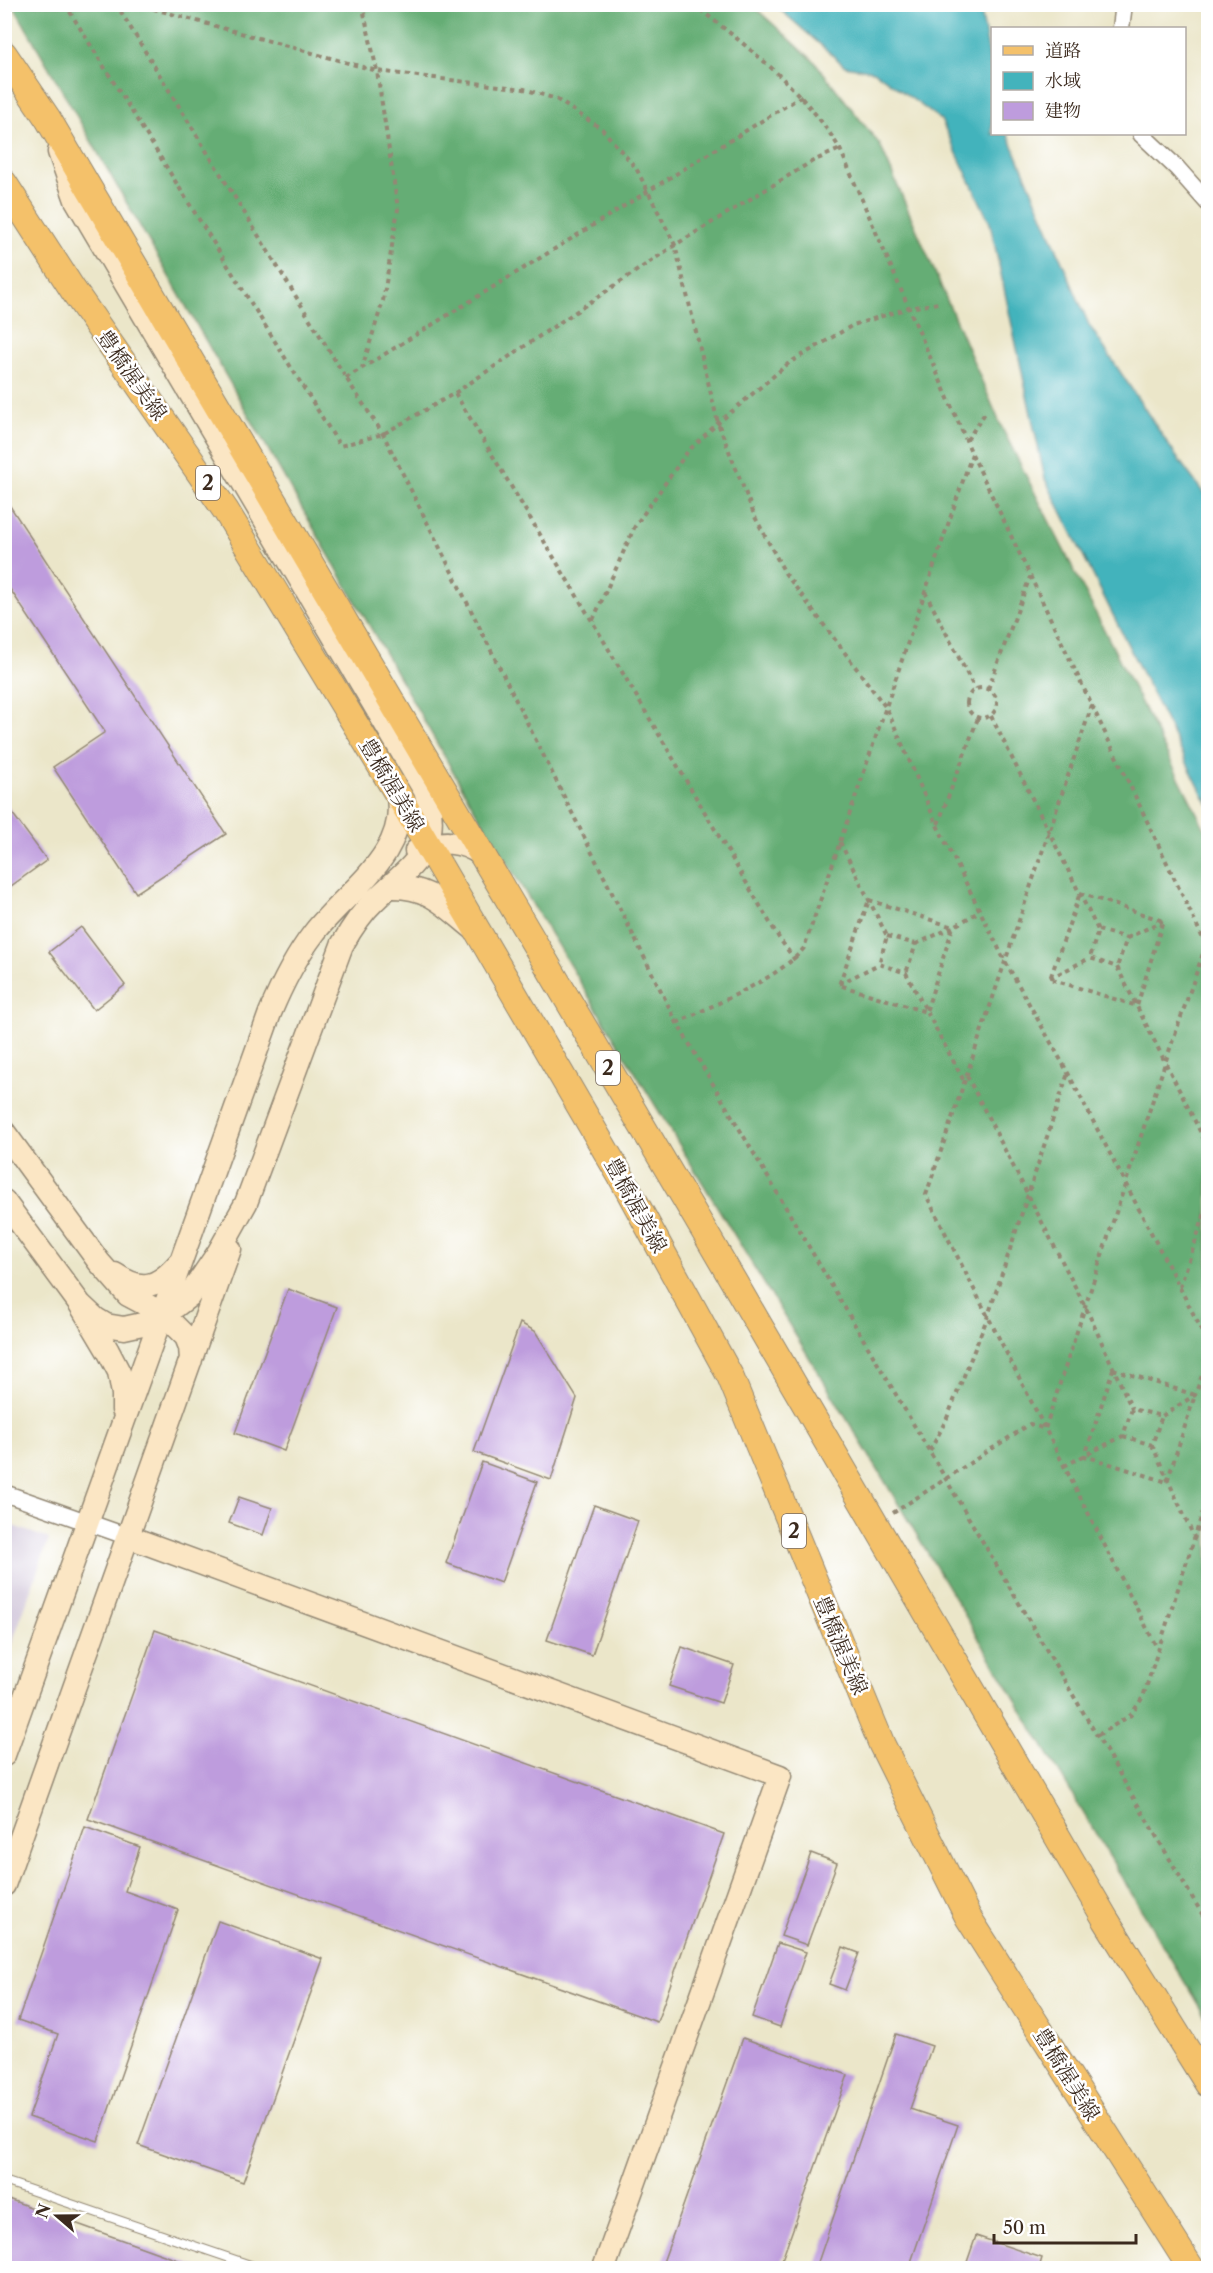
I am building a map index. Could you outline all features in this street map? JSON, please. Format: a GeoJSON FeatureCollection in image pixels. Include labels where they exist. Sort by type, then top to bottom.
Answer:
{"type":"FeatureCollection","features":[{"type":"Feature","properties":{"kind":"main road","name":"豊橋渥美線"},"geometry":{"type":"LineString","coordinates":[[4,54],[48,119],[709,1239],[1106,1920],[1209,2084]]}},
{"type":"Feature","properties":{"kind":"main road","name":"豊橋渥美線"},"geometry":{"type":"LineString","coordinates":[[4,183],[73,290],[226,511],[397,793],[624,1182],[730,1377],[882,1745],[968,1917],[1191,2268]]}},
{"type":"Feature","properties":{"kind":"street"},"geometry":{"type":"LineString","coordinates":[[1121,27],[1124,4]]}},
{"type":"Feature","properties":{"kind":"street"},"geometry":{"type":"LineString","coordinates":[[4,1884],[246,1203],[342,945],[363,913],[412,866],[427,845],[432,812],[425,791],[76,200],[48,119]]}},
{"type":"Feature","properties":{"kind":"street"},"geometry":{"type":"LineString","coordinates":[[1142,135],[1209,203]]}},
{"type":"Feature","properties":{"kind":"street"},"geometry":{"type":"LineString","coordinates":[[4,1755],[270,1013],[282,984],[313,934],[386,854],[400,813],[397,793]]}},
{"type":"Feature","properties":{"kind":"street"},"geometry":{"type":"LineString","coordinates":[[347,896],[388,867],[427,845],[442,842],[458,843],[471,847],[482,855]]}},
{"type":"Feature","properties":{"kind":"street"},"geometry":{"type":"LineString","coordinates":[[389,888],[410,887],[428,892],[480,933]]}},
{"type":"Feature","properties":{"kind":"street"},"geometry":{"type":"LineString","coordinates":[[4,1132],[99,1262],[128,1295],[162,1313],[186,1337],[191,1360]]}},
{"type":"Feature","properties":{"kind":"street"},"geometry":{"type":"LineString","coordinates":[[4,1201],[80,1304],[119,1372],[123,1394],[123,1423]]}},
{"type":"Feature","properties":{"kind":"street"},"geometry":{"type":"LineString","coordinates":[[80,1304],[106,1325],[123,1328],[147,1323],[176,1306],[189,1296],[218,1253],[246,1203]]}},
{"type":"Feature","properties":{"kind":"street"},"geometry":{"type":"LineString","coordinates":[[99,1262],[123,1279],[136,1285],[148,1286],[163,1280],[180,1263]]}},
{"type":"Feature","properties":{"kind":"street"},"geometry":{"type":"LineString","coordinates":[[4,1493],[780,1776],[604,2268]]}},
{"type":"Feature","properties":{"kind":"lane"},"geometry":{"type":"LineString","coordinates":[[4,2181],[259,2268]]}},
{"type":"Feature","properties":{"kind":"path"},"geometry":{"type":"LineString","coordinates":[[65,4],[340,446],[383,434],[455,393],[675,245],[811,162],[840,149]]}},
{"type":"Feature","properties":{"kind":"path"},"geometry":{"type":"LineString","coordinates":[[117,4],[346,378],[383,434],[677,1023],[1209,1923]]}},
{"type":"Feature","properties":{"kind":"path"},"geometry":{"type":"LineString","coordinates":[[136,4],[377,71],[524,89],[556,99],[602,129],[636,168],[675,245],[718,423],[755,517],[785,573],[887,709],[937,825],[1005,961],[1068,1072],[1209,1342]]}},
{"type":"Feature","properties":{"kind":"path"},"geometry":{"type":"LineString","coordinates":[[362,4],[377,71],[398,209],[382,301],[362,368]]}},
{"type":"Feature","properties":{"kind":"path"},"geometry":{"type":"LineString","coordinates":[[693,4],[753,51],[802,96],[840,149],[966,440],[1207,947],[1165,1063],[1045,1429]]}},
{"type":"Feature","properties":{"kind":"path"},"geometry":{"type":"LineString","coordinates":[[346,378],[802,96]]}},
{"type":"Feature","properties":{"kind":"path"},"geometry":{"type":"LineString","coordinates":[[592,621],[635,526],[688,451],[718,423],[798,358],[853,325],[909,308],[938,303]]}},
{"type":"Feature","properties":{"kind":"path"},"geometry":{"type":"LineString","coordinates":[[455,393],[779,938],[795,960]]}},
{"type":"Feature","properties":{"kind":"path"},"geometry":{"type":"LineString","coordinates":[[966,440],[985,413]]}},
{"type":"Feature","properties":{"kind":"path"},"geometry":{"type":"LineString","coordinates":[[677,1023],[771,975],[795,960],[804,948],[972,453]]}},
{"type":"Feature","properties":{"kind":"path"},"geometry":{"type":"LineString","coordinates":[[988,688],[1030,576]]}},
{"type":"Feature","properties":{"kind":"path"},"geometry":{"type":"LineString","coordinates":[[926,592],[975,689]]}},
{"type":"Feature","properties":{"kind":"path"},"geometry":{"type":"LineString","coordinates":[[988,688],[996,696],[997,708],[991,716],[978,718],[969,711],[967,699],[975,689],[988,688]]}},
{"type":"Feature","properties":{"kind":"path"},"geometry":{"type":"LineString","coordinates":[[1092,705],[926,1195],[1158,1650]]}},
{"type":"Feature","properties":{"kind":"path"},"geometry":{"type":"LineString","coordinates":[[991,716],[1098,930],[1090,958]]}},
{"type":"Feature","properties":{"kind":"path"},"geometry":{"type":"LineString","coordinates":[[937,825],[978,718]]}},
{"type":"Feature","properties":{"kind":"path"},"geometry":{"type":"LineString","coordinates":[[840,842],[887,936],[879,964]]}},
{"type":"Feature","properties":{"kind":"path"},"geometry":{"type":"LineString","coordinates":[[1080,893],[1163,921]]}},
{"type":"Feature","properties":{"kind":"path"},"geometry":{"type":"LineString","coordinates":[[1050,978],[1080,893]]}},
{"type":"Feature","properties":{"kind":"path"},"geometry":{"type":"LineString","coordinates":[[869,900],[952,927]]}},
{"type":"Feature","properties":{"kind":"path"},"geometry":{"type":"LineString","coordinates":[[839,985],[869,900]]}},
{"type":"Feature","properties":{"kind":"path"},"geometry":{"type":"LineString","coordinates":[[887,936],[916,944],[980,911]]}},
{"type":"Feature","properties":{"kind":"path"},"geometry":{"type":"LineString","coordinates":[[1098,930],[1127,938],[1163,921]]}},
{"type":"Feature","properties":{"kind":"path"},"geometry":{"type":"LineString","coordinates":[[1137,1006],[1163,921]]}},
{"type":"Feature","properties":{"kind":"path"},"geometry":{"type":"LineString","coordinates":[[926,1012],[952,927]]}},
{"type":"Feature","properties":{"kind":"path"},"geometry":{"type":"LineString","coordinates":[[1117,967],[1127,938]]}},
{"type":"Feature","properties":{"kind":"path"},"geometry":{"type":"LineString","coordinates":[[906,973],[916,944]]}},
{"type":"Feature","properties":{"kind":"path"},"geometry":{"type":"LineString","coordinates":[[1050,978],[1090,958],[1117,967],[1209,1147]]}},
{"type":"Feature","properties":{"kind":"path"},"geometry":{"type":"LineString","coordinates":[[839,985],[879,964],[906,973],[964,1082]]}},
{"type":"Feature","properties":{"kind":"path"},"geometry":{"type":"LineString","coordinates":[[1050,978],[1137,1006]]}},
{"type":"Feature","properties":{"kind":"path"},"geometry":{"type":"LineString","coordinates":[[839,985],[926,1012]]}},
{"type":"Feature","properties":{"kind":"path"},"geometry":{"type":"LineString","coordinates":[[929,1452],[947,1418],[988,1316],[1068,1072]]}},
{"type":"Feature","properties":{"kind":"path"},"geometry":{"type":"LineString","coordinates":[[966,1075],[1086,1308],[1132,1408],[1123,1436],[1064,1466]]}},
{"type":"Feature","properties":{"kind":"path"},"geometry":{"type":"LineString","coordinates":[[1180,1288],[1209,1204]]}},
{"type":"Feature","properties":{"kind":"path"},"geometry":{"type":"LineString","coordinates":[[1167,1482],[1209,1359]]}},
{"type":"Feature","properties":{"kind":"path"},"geometry":{"type":"LineString","coordinates":[[1113,1369],[1195,1395]]}},
{"type":"Feature","properties":{"kind":"path"},"geometry":{"type":"LineString","coordinates":[[1085,1456],[1113,1369]]}},
{"type":"Feature","properties":{"kind":"path"},"geometry":{"type":"LineString","coordinates":[[1195,1395],[1162,1416],[1152,1445],[1167,1482],[1195,1538]]}},
{"type":"Feature","properties":{"kind":"path"},"geometry":{"type":"LineString","coordinates":[[1132,1408],[1162,1416]]}},
{"type":"Feature","properties":{"kind":"path"},"geometry":{"type":"LineString","coordinates":[[875,1525],[1029,1424],[1045,1429]]}},
{"type":"Feature","properties":{"kind":"path"},"geometry":{"type":"LineString","coordinates":[[1123,1436],[1152,1445]]}},
{"type":"Feature","properties":{"kind":"path"},"geometry":{"type":"LineString","coordinates":[[1085,1456],[1167,1482]]}},
{"type":"Feature","properties":{"kind":"path"},"geometry":{"type":"LineString","coordinates":[[1098,1735],[1131,1715],[1143,1697],[1209,1496]]}},
{"type":"Feature","properties":{"kind":"shaded area"},"geometry":{"type":"Polygon","coordinates":[[[4,1523],[49,1539],[5,1663],[4,1523]]]}},
{"type":"Feature","properties":{"kind":"green space"},"geometry":{"type":"Polygon","coordinates":[[[13,5],[752,5],[815,62],[880,145],[1003,430],[1208,835],[1208,2021],[881,1475],[481,820],[13,5]]]}},
{"type":"Feature","properties":{"kind":"water"},"geometry":{"type":"Polygon","coordinates":[[[775,5],[980,5],[991,66],[991,135],[1008,135],[1089,325],[1176,456],[1208,499],[1208,805],[1045,479],[990,223],[941,120],[874,71],[845,66],[775,5]]]}},
{"type":"Feature","properties":{"kind":"building"},"geometry":{"type":"Polygon","coordinates":[[[4,497],[226,834],[136,893],[53,767],[105,732],[4,580],[4,497]]]}},
{"type":"Feature","properties":{"kind":"building"},"geometry":{"type":"Polygon","coordinates":[[[4,802],[47,860],[4,891],[4,802]]]}},
{"type":"Feature","properties":{"kind":"building"},"geometry":{"type":"Polygon","coordinates":[[[81,927],[125,985],[94,1010],[49,952],[81,927]]]}},
{"type":"Feature","properties":{"kind":"building"},"geometry":{"type":"Polygon","coordinates":[[[288,1289],[337,1307],[284,1451],[235,1433],[288,1289]]]}},
{"type":"Feature","properties":{"kind":"building"},"geometry":{"type":"Polygon","coordinates":[[[520,1323],[535,1331],[577,1398],[551,1480],[474,1452],[520,1323]]]}},
{"type":"Feature","properties":{"kind":"building"},"geometry":{"type":"Polygon","coordinates":[[[482,1462],[537,1482],[501,1583],[446,1563],[482,1462]]]}},
{"type":"Feature","properties":{"kind":"building"},"geometry":{"type":"Polygon","coordinates":[[[239,1497],[272,1508],[263,1535],[229,1523],[239,1497]]]}},
{"type":"Feature","properties":{"kind":"building"},"geometry":{"type":"Polygon","coordinates":[[[594,1505],[638,1521],[592,1655],[547,1640],[594,1505]]]}},
{"type":"Feature","properties":{"kind":"building"},"geometry":{"type":"Polygon","coordinates":[[[155,1630],[724,1834],[657,2022],[88,1819],[155,1630]]]}},
{"type":"Feature","properties":{"kind":"building"},"geometry":{"type":"Polygon","coordinates":[[[682,1647],[734,1665],[721,1703],[669,1686],[682,1647]]]}},
{"type":"Feature","properties":{"kind":"building"},"geometry":{"type":"Polygon","coordinates":[[[85,1827],[140,1847],[125,1891],[178,1910],[98,2141],[29,2117],[58,2034],[18,2020],[85,1827]]]}},
{"type":"Feature","properties":{"kind":"building"},"geometry":{"type":"Polygon","coordinates":[[[811,1853],[837,1863],[807,1945],[781,1936],[811,1853]]]}},
{"type":"Feature","properties":{"kind":"building"},"geometry":{"type":"Polygon","coordinates":[[[218,1921],[323,1959],[243,2182],[138,2145],[218,1921]]]}},
{"type":"Feature","properties":{"kind":"building"},"geometry":{"type":"Polygon","coordinates":[[[778,1943],[806,1952],[780,2027],[752,2017],[778,1943]]]}},
{"type":"Feature","properties":{"kind":"building"},"geometry":{"type":"Polygon","coordinates":[[[843,1947],[859,1953],[845,1990],[829,1984],[843,1947]]]}},
{"type":"Feature","properties":{"kind":"building"},"geometry":{"type":"Polygon","coordinates":[[[896,2034],[932,2046],[910,2109],[958,2125],[909,2268],[816,2268],[896,2034]]]}},
{"type":"Feature","properties":{"kind":"building"},"geometry":{"type":"Polygon","coordinates":[[[743,2038],[848,2075],[779,2268],[661,2268],[743,2038]]]}},
{"type":"Feature","properties":{"kind":"building"},"geometry":{"type":"Polygon","coordinates":[[[8,2199],[200,2268],[4,2268],[4,2210],[8,2199]]]}},
{"type":"Feature","properties":{"kind":"building"},"geometry":{"type":"Polygon","coordinates":[[[976,2236],[1042,2258],[1039,2268],[965,2268],[976,2236]]]}}]}
